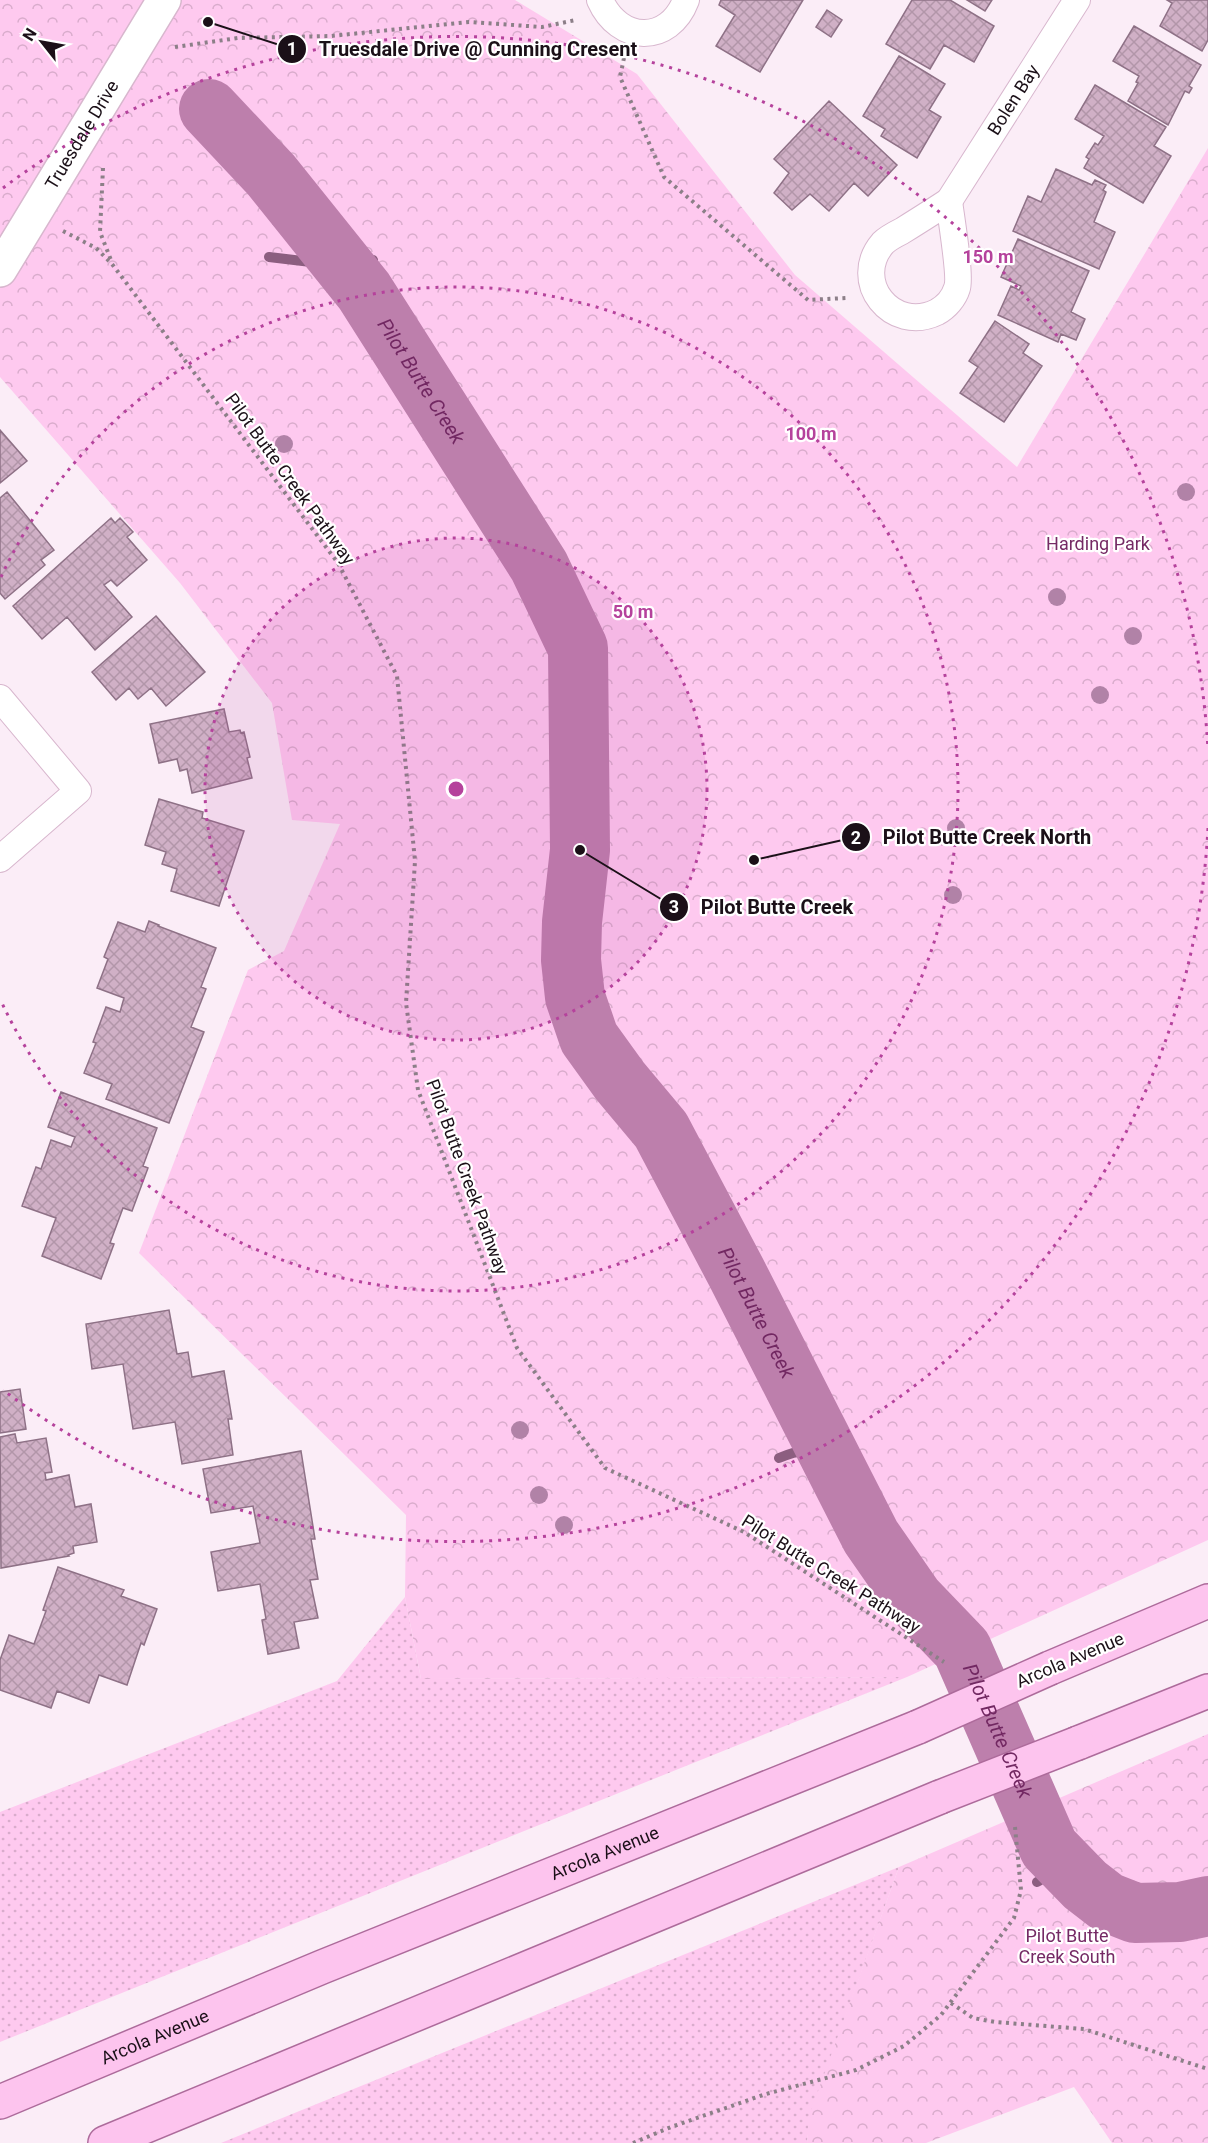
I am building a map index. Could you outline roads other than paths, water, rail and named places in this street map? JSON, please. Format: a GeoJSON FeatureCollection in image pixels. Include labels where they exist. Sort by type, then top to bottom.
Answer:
{"type":"FeatureCollection","features":[{"type":"Feature","properties":{"kind":"main road","name":"Arcola Avenue"},"geometry":{"type":"LineString","coordinates":[[0,2102],[322,1967],[918,1727],[1208,1601]]}},
{"type":"Feature","properties":{"kind":"main road"},"geometry":{"type":"LineString","coordinates":[[105,2143],[940,1797],[1208,1691]]}},
{"type":"Feature","properties":{"kind":"street","name":"Truesdale Drive"},"geometry":{"type":"LineString","coordinates":[[0,270],[164,0]]}},
{"type":"Feature","properties":{"kind":"street"},"geometry":{"type":"LineString","coordinates":[[603,7],[618,24],[630,31],[644,33],[670,24],[680,14],[686,0]]}},
{"type":"Feature","properties":{"kind":"street","name":"Bolen Bay"},"geometry":{"type":"LineString","coordinates":[[949,201],[958,286],[952,299],[942,309],[929,316],[915,318],[901,315],[888,308],[872,283],[872,269],[876,255],[884,242],[949,201],[1077,0]]}},
{"type":"Feature","properties":{"kind":"street"},"geometry":{"type":"LineString","coordinates":[[0,698],[78,791],[0,859]]}},
{"type":"Feature","properties":{"kind":"waterway","name":"Pilot Butte Creek"},"geometry":{"type":"LineString","coordinates":[[209,109],[271,175],[364,291],[539,566],[578,648],[580,850],[572,922],[571,960],[575,997],[589,1038],[620,1081],[661,1130],[871,1537],[914,1599],[962,1649],[1049,1848],[1085,1885],[1107,1902],[1135,1913],[1180,1912],[1208,1906]]}},
{"type":"Feature","properties":{"kind":"waterway"},"geometry":{"type":"LineString","coordinates":[[269,257],[311,262],[352,275]]}},
{"type":"Feature","properties":{"kind":"waterway"},"geometry":{"type":"LineString","coordinates":[[364,291],[365,276],[373,260]]}},
{"type":"Feature","properties":{"kind":"waterway"},"geometry":{"type":"LineString","coordinates":[[779,1458],[794,1452],[807,1451],[820,1455],[834,1464]]}},
{"type":"Feature","properties":{"kind":"waterway"},"geometry":{"type":"LineString","coordinates":[[1037,1882],[1057,1872],[1071,1872]]}},
{"type":"Feature","properties":{"kind":"place","name":"Truesdale Drive @ Cunning Cresent"},"geometry":{"type":"Point","coordinates":[208,22]}},
{"type":"Feature","properties":{"kind":"place","name":"Pilot Butte Creek"},"geometry":{"type":"Point","coordinates":[580,850]}},
{"type":"Feature","properties":{"kind":"place","name":"Pilot Butte Creek North"},"geometry":{"type":"Point","coordinates":[754,860]}},
{"type":"Feature","properties":{"kind":"park label","name":"Harding Park"},"geometry":{"type":"Point","coordinates":[1098,544]}},
{"type":"Feature","properties":{"kind":"park label","name":"Pilot Butte Creek South"},"geometry":{"type":"Point","coordinates":[1067,1946]}}]}
